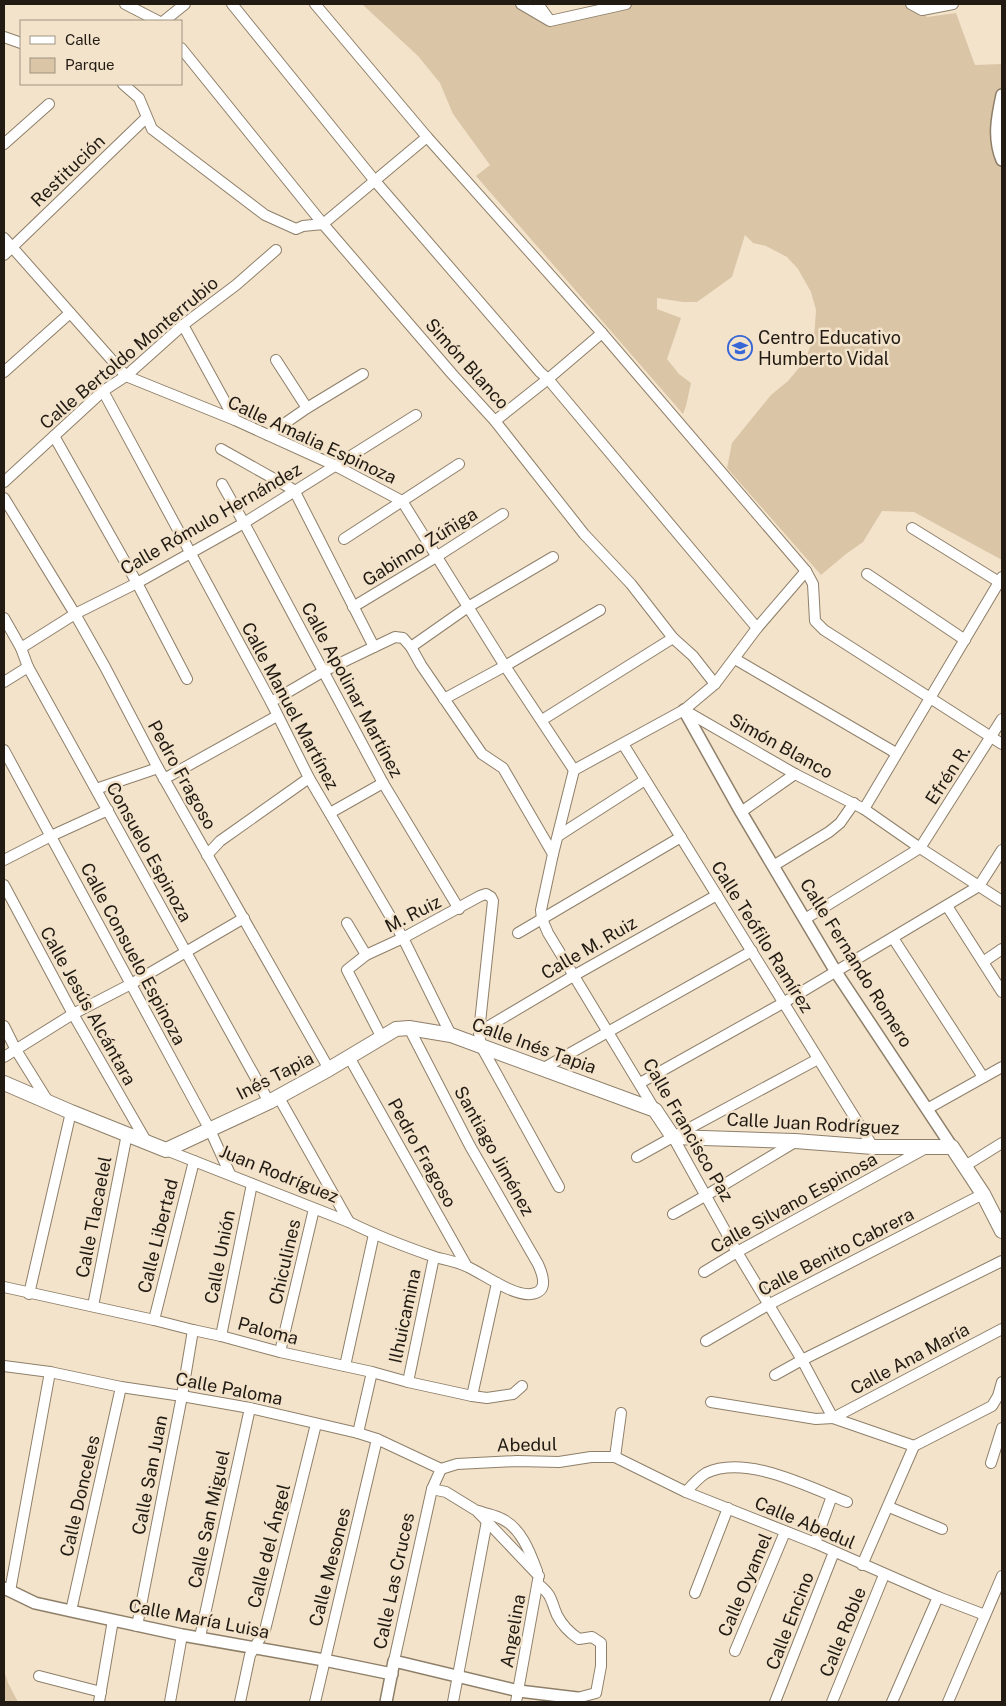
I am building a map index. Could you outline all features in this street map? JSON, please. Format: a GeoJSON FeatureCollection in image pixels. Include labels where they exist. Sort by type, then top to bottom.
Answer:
{"type":"FeatureCollection","features":[{"type":"Feature","properties":{"kind":"main road","name":"Inés Tapia"},"geometry":{"type":"LineString","coordinates":[[166,1150],[274,1099],[403,1028]]}},
{"type":"Feature","properties":{"kind":"main road","name":"Calle Inés Tapia"},"geometry":{"type":"LineString","coordinates":[[403,1028],[450,1035],[655,1110]]}},
{"type":"Feature","properties":{"kind":"main road","name":"Juan Rodríguez"},"geometry":{"type":"LineString","coordinates":[[4,1085],[166,1150]]}},
{"type":"Feature","properties":{"kind":"main road","name":"Calle Francisco Paz"},"geometry":{"type":"LineString","coordinates":[[655,1110],[673,1136]]}},
{"type":"Feature","properties":{"kind":"main road","name":"Calle Juan Rodríguez"},"geometry":{"type":"LineString","coordinates":[[673,1136],[795,1141],[873,1147],[952,1147]]}},
{"type":"Feature","properties":{"kind":"main road","name":"Calle Fernando Romero"},"geometry":{"type":"LineString","coordinates":[[952,1147],[983,1194],[997,1211],[1002,1231]]}},
{"type":"Feature","properties":{"kind":"street"},"geometry":{"type":"LineString","coordinates":[[125,4],[156,20]]}},
{"type":"Feature","properties":{"kind":"street"},"geometry":{"type":"LineString","coordinates":[[165,20],[185,4]]}},
{"type":"Feature","properties":{"kind":"street"},"geometry":{"type":"LineString","coordinates":[[232,4],[375,181],[548,379],[757,628]]}},
{"type":"Feature","properties":{"kind":"street"},"geometry":{"type":"LineString","coordinates":[[315,4],[427,137],[602,333],[806,571],[813,584],[815,621],[824,630],[1002,744]]}},
{"type":"Feature","properties":{"kind":"street"},"geometry":{"type":"LineString","coordinates":[[520,4],[550,21],[626,4]]}},
{"type":"Feature","properties":{"kind":"street"},"geometry":{"type":"LineString","coordinates":[[538,4],[550,21]]}},
{"type":"Feature","properties":{"kind":"street"},"geometry":{"type":"LineString","coordinates":[[911,4],[919,7],[954,4]]}},
{"type":"Feature","properties":{"kind":"street"},"geometry":{"type":"LineString","coordinates":[[4,37],[20,43]]}},
{"type":"Feature","properties":{"kind":"street","name":"Simón Blanco"},"geometry":{"type":"LineString","coordinates":[[182,49],[323,224],[446,368],[495,421],[584,534],[631,584],[673,638],[693,656],[715,684]]}},
{"type":"Feature","properties":{"kind":"street"},"geometry":{"type":"LineString","coordinates":[[123,85],[139,98],[152,129],[265,215],[296,229],[303,226],[323,224],[427,137]]}},
{"type":"Feature","properties":{"kind":"street"},"geometry":{"type":"LineString","coordinates":[[1002,96],[996,122],[998,150],[1002,160]]}},
{"type":"Feature","properties":{"kind":"street"},"geometry":{"type":"LineString","coordinates":[[4,144],[49,104]]}},
{"type":"Feature","properties":{"kind":"street","name":"Restitución"},"geometry":{"type":"LineString","coordinates":[[4,255],[146,118]]}},
{"type":"Feature","properties":{"kind":"street"},"geometry":{"type":"LineString","coordinates":[[4,238],[13,247]]}},
{"type":"Feature","properties":{"kind":"street","name":"Calle Amalia Espinoza"},"geometry":{"type":"LineString","coordinates":[[13,247],[126,376],[235,420],[334,465],[402,501],[505,666],[574,770]]}},
{"type":"Feature","properties":{"kind":"street","name":"Calle Bertoldo Monterrubio"},"geometry":{"type":"LineString","coordinates":[[4,482],[103,391],[126,376],[183,325],[276,250]]}},
{"type":"Feature","properties":{"kind":"street"},"geometry":{"type":"LineString","coordinates":[[4,372],[70,313]]}},
{"type":"Feature","properties":{"kind":"street"},"geometry":{"type":"LineString","coordinates":[[183,325],[235,420]]}},
{"type":"Feature","properties":{"kind":"street"},"geometry":{"type":"LineString","coordinates":[[495,421],[602,333]]}},
{"type":"Feature","properties":{"kind":"street"},"geometry":{"type":"LineString","coordinates":[[276,360],[307,408]]}},
{"type":"Feature","properties":{"kind":"street"},"geometry":{"type":"LineString","coordinates":[[268,435],[307,408],[363,374]]}},
{"type":"Feature","properties":{"kind":"street","name":"Calle Manuel Martínez"},"geometry":{"type":"LineString","coordinates":[[103,391],[271,702],[309,778],[404,938],[450,1035]]}},
{"type":"Feature","properties":{"kind":"street","name":"Calle Rómulo Hernández"},"geometry":{"type":"LineString","coordinates":[[21,648],[75,614],[137,583],[244,523],[334,465],[416,416]]}},
{"type":"Feature","properties":{"kind":"street"},"geometry":{"type":"LineString","coordinates":[[54,436],[137,583],[187,680]]}},
{"type":"Feature","properties":{"kind":"street"},"geometry":{"type":"LineString","coordinates":[[221,449],[294,490],[374,646]]}},
{"type":"Feature","properties":{"kind":"street"},"geometry":{"type":"LineString","coordinates":[[344,538],[459,464]]}},
{"type":"Feature","properties":{"kind":"street","name":"Calle Apolinar Martínez"},"geometry":{"type":"LineString","coordinates":[[222,484],[383,783],[458,909]]}},
{"type":"Feature","properties":{"kind":"street","name":"Pedro Fragoso"},"geometry":{"type":"LineString","coordinates":[[4,498],[75,614],[164,779],[329,1070]]}},
{"type":"Feature","properties":{"kind":"street","name":"Gabinno Zúñiga"},"geometry":{"type":"LineString","coordinates":[[354,607],[503,514]]}},
{"type":"Feature","properties":{"kind":"street"},"geometry":{"type":"LineString","coordinates":[[864,808],[1001,580],[912,528]]}},
{"type":"Feature","properties":{"kind":"street"},"geometry":{"type":"LineString","coordinates":[[411,647],[468,607],[553,557]]}},
{"type":"Feature","properties":{"kind":"street"},"geometry":{"type":"LineString","coordinates":[[542,919],[541,910],[553,854],[574,770],[684,710],[715,684],[757,628],[806,571]]}},
{"type":"Feature","properties":{"kind":"street"},"geometry":{"type":"LineString","coordinates":[[867,574],[965,640]]}},
{"type":"Feature","properties":{"kind":"street"},"geometry":{"type":"LineString","coordinates":[[444,699],[505,666],[600,610]]}},
{"type":"Feature","properties":{"kind":"street","name":"Consuelo Espinoza"},"geometry":{"type":"LineString","coordinates":[[4,618],[21,648],[28,667],[186,952],[349,1222]]}},
{"type":"Feature","properties":{"kind":"street"},"geometry":{"type":"LineString","coordinates":[[271,702],[324,671],[374,646],[395,637],[403,638],[411,647],[482,754],[503,768],[553,854]]}},
{"type":"Feature","properties":{"kind":"street"},"geometry":{"type":"LineString","coordinates":[[542,720],[673,638]]}},
{"type":"Feature","properties":{"kind":"street"},"geometry":{"type":"LineString","coordinates":[[735,659],[896,753]]}},
{"type":"Feature","properties":{"kind":"street"},"geometry":{"type":"LineString","coordinates":[[4,682],[28,667]]}},
{"type":"Feature","properties":{"kind":"street","name":"Simón Blanco"},"geometry":{"type":"LineString","coordinates":[[684,710],[795,774],[864,808],[920,848],[1002,901]]}},
{"type":"Feature","properties":{"kind":"street","name":"Calle Fernando Romero"},"geometry":{"type":"LineString","coordinates":[[684,710],[741,812],[836,972],[952,1147]]}},
{"type":"Feature","properties":{"kind":"street"},"geometry":{"type":"LineString","coordinates":[[164,779],[278,716]]}},
{"type":"Feature","properties":{"kind":"street","name":"Efrén R."},"geometry":{"type":"LineString","coordinates":[[920,848],[1002,719]]}},
{"type":"Feature","properties":{"kind":"street","name":"Calle Teófilo Ramírez"},"geometry":{"type":"LineString","coordinates":[[623,744],[873,1147]]}},
{"type":"Feature","properties":{"kind":"street","name":"Calle Consuelo Espinoza"},"geometry":{"type":"LineString","coordinates":[[4,750],[210,1130],[230,1174]]}},
{"type":"Feature","properties":{"kind":"street"},"geometry":{"type":"LineString","coordinates":[[96,789],[158,768]]}},
{"type":"Feature","properties":{"kind":"street"},"geometry":{"type":"LineString","coordinates":[[741,812],[795,774]]}},
{"type":"Feature","properties":{"kind":"street"},"geometry":{"type":"LineString","coordinates":[[208,855],[220,841],[309,778]]}},
{"type":"Feature","properties":{"kind":"street"},"geometry":{"type":"LineString","coordinates":[[558,836],[646,780]]}},
{"type":"Feature","properties":{"kind":"street"},"geometry":{"type":"LineString","coordinates":[[330,813],[383,783]]}},
{"type":"Feature","properties":{"kind":"street"},"geometry":{"type":"LineString","coordinates":[[773,866],[829,832],[840,823],[854,803]]}},
{"type":"Feature","properties":{"kind":"street"},"geometry":{"type":"LineString","coordinates":[[4,860],[108,810]]}},
{"type":"Feature","properties":{"kind":"street"},"geometry":{"type":"LineString","coordinates":[[518,932],[681,838]]}},
{"type":"Feature","properties":{"kind":"street"},"geometry":{"type":"LineString","coordinates":[[805,919],[920,848]]}},
{"type":"Feature","properties":{"kind":"street"},"geometry":{"type":"LineString","coordinates":[[640,1083],[783,1003],[979,886],[1002,850]]}},
{"type":"Feature","properties":{"kind":"street","name":"Calle Jesús Alcántara"},"geometry":{"type":"LineString","coordinates":[[4,885],[73,1014],[146,1141]]}},
{"type":"Feature","properties":{"kind":"street","name":"M. Ruiz"},"geometry":{"type":"LineString","coordinates":[[382,1038],[347,970],[366,955],[404,938],[486,894],[491,896],[493,901],[480,1032]]}},
{"type":"Feature","properties":{"kind":"street","name":"Calle M. Ruiz"},"geometry":{"type":"LineString","coordinates":[[480,1032],[574,975],[716,895]]}},
{"type":"Feature","properties":{"kind":"street"},"geometry":{"type":"LineString","coordinates":[[947,906],[1002,992]]}},
{"type":"Feature","properties":{"kind":"street"},"geometry":{"type":"LineString","coordinates":[[4,1057],[73,1014],[130,984],[244,918]]}},
{"type":"Feature","properties":{"kind":"street","name":"Calle Francisco Paz"},"geometry":{"type":"LineString","coordinates":[[542,919],[548,933],[655,1110]]}},
{"type":"Feature","properties":{"kind":"street"},"geometry":{"type":"LineString","coordinates":[[347,923],[366,955]]}},
{"type":"Feature","properties":{"kind":"street"},"geometry":{"type":"LineString","coordinates":[[893,938],[983,1077]]}},
{"type":"Feature","properties":{"kind":"street"},"geometry":{"type":"LineString","coordinates":[[983,962],[1002,949]]}},
{"type":"Feature","properties":{"kind":"street"},"geometry":{"type":"LineString","coordinates":[[542,1068],[752,951]]}},
{"type":"Feature","properties":{"kind":"street"},"geometry":{"type":"LineString","coordinates":[[4,1026],[16,1050],[49,1103]]}},
{"type":"Feature","properties":{"kind":"street","name":"Santiago Jiménez"},"geometry":{"type":"LineString","coordinates":[[403,1028],[538,1264],[543,1276],[544,1286],[540,1291]]}},
{"type":"Feature","properties":{"kind":"street"},"geometry":{"type":"LineString","coordinates":[[480,1032],[482,1046],[559,1187]]}},
{"type":"Feature","properties":{"kind":"street","name":"Pedro Fragoso"},"geometry":{"type":"LineString","coordinates":[[349,1057],[466,1265]]}},
{"type":"Feature","properties":{"kind":"street"},"geometry":{"type":"LineString","coordinates":[[637,1158],[673,1136],[818,1059]]}},
{"type":"Feature","properties":{"kind":"street"},"geometry":{"type":"LineString","coordinates":[[927,1109],[1002,1067]]}},
{"type":"Feature","properties":{"kind":"street"},"geometry":{"type":"LineString","coordinates":[[30,1294],[71,1112]]}},
{"type":"Feature","properties":{"kind":"street","name":"Calle Tlacaelel"},"geometry":{"type":"LineString","coordinates":[[93,1306],[127,1134]]}},
{"type":"Feature","properties":{"kind":"street","name":"Calle Francisco Paz"},"geometry":{"type":"LineString","coordinates":[[673,1136],[736,1252],[802,1360],[834,1418]]}},
{"type":"Feature","properties":{"kind":"street"},"geometry":{"type":"LineString","coordinates":[[673,1214],[795,1141]]}},
{"type":"Feature","properties":{"kind":"street"},"geometry":{"type":"LineString","coordinates":[[965,1166],[1002,1143]]}},
{"type":"Feature","properties":{"kind":"street","name":"Calle Silvano Espinosa"},"geometry":{"type":"LineString","coordinates":[[704,1272],[736,1252],[926,1148]]}},
{"type":"Feature","properties":{"kind":"street","name":"Juan Rodríguez"},"geometry":{"type":"LineString","coordinates":[[166,1150],[349,1222],[374,1234],[434,1256],[466,1265],[497,1283],[524,1294],[533,1294],[540,1291]]}},
{"type":"Feature","properties":{"kind":"street","name":"Calle Libertad"},"geometry":{"type":"LineString","coordinates":[[154,1320],[194,1161]]}},
{"type":"Feature","properties":{"kind":"street","name":"Calle Unión"},"geometry":{"type":"LineString","coordinates":[[221,1336],[252,1184]]}},
{"type":"Feature","properties":{"kind":"street","name":"Calle Benito Cabrera"},"geometry":{"type":"LineString","coordinates":[[706,1341],[768,1305],[983,1194]]}},
{"type":"Feature","properties":{"kind":"street","name":"Chiculines"},"geometry":{"type":"LineString","coordinates":[[280,1352],[314,1209]]}},
{"type":"Feature","properties":{"kind":"street"},"geometry":{"type":"LineString","coordinates":[[345,1366],[374,1234]]}},
{"type":"Feature","properties":{"kind":"street","name":"Ilhuicamina"},"geometry":{"type":"LineString","coordinates":[[408,1382],[434,1256]]}},
{"type":"Feature","properties":{"kind":"street"},"geometry":{"type":"LineString","coordinates":[[775,1375],[1002,1261]]}},
{"type":"Feature","properties":{"kind":"street"},"geometry":{"type":"LineString","coordinates":[[472,1396],[497,1283]]}},
{"type":"Feature","properties":{"kind":"street","name":"Paloma"},"geometry":{"type":"LineString","coordinates":[[4,1288],[154,1320],[280,1352],[472,1396],[488,1398],[513,1394],[522,1386]]}},
{"type":"Feature","properties":{"kind":"street","name":"Calle Ana María"},"geometry":{"type":"LineString","coordinates":[[834,1418],[1002,1329]]}},
{"type":"Feature","properties":{"kind":"street","name":"Calle San Juan"},"geometry":{"type":"LineString","coordinates":[[137,1626],[193,1330]]}},
{"type":"Feature","properties":{"kind":"street","name":"Calle Paloma"},"geometry":{"type":"LineString","coordinates":[[4,1366],[50,1372],[122,1387],[250,1408],[358,1433],[377,1439],[441,1469]]}},
{"type":"Feature","properties":{"kind":"street"},"geometry":{"type":"LineString","coordinates":[[7,1590],[50,1372]]}},
{"type":"Feature","properties":{"kind":"street"},"geometry":{"type":"LineString","coordinates":[[358,1433],[372,1372]]}},
{"type":"Feature","properties":{"kind":"street"},"geometry":{"type":"LineString","coordinates":[[862,1565],[889,1507],[914,1446],[992,1406],[998,1396],[1002,1382]]}},
{"type":"Feature","properties":{"kind":"street","name":"Calle Donceles"},"geometry":{"type":"LineString","coordinates":[[71,1612],[122,1387]]}},
{"type":"Feature","properties":{"kind":"street"},"geometry":{"type":"LineString","coordinates":[[711,1402],[816,1419],[834,1418],[914,1446]]}},
{"type":"Feature","properties":{"kind":"street","name":"Calle San Miguel"},"geometry":{"type":"LineString","coordinates":[[200,1637],[250,1408]]}},
{"type":"Feature","properties":{"kind":"street"},"geometry":{"type":"LineString","coordinates":[[615,1457],[620,1414]]}},
{"type":"Feature","properties":{"kind":"street","name":"Calle del Ángel"},"geometry":{"type":"LineString","coordinates":[[240,1702],[250,1655],[265,1630],[316,1424]]}},
{"type":"Feature","properties":{"kind":"street"},"geometry":{"type":"LineString","coordinates":[[991,1463],[1002,1428]]}},
{"type":"Feature","properties":{"kind":"street","name":"Calle Mesones"},"geometry":{"type":"LineString","coordinates":[[315,1702],[377,1439]]}},
{"type":"Feature","properties":{"kind":"street","name":"Abedul"},"geometry":{"type":"LineString","coordinates":[[441,1469],[457,1464],[517,1461],[559,1462],[591,1457],[615,1457]]}},
{"type":"Feature","properties":{"kind":"street","name":"Calle Abedul"},"geometry":{"type":"LineString","coordinates":[[615,1457],[686,1492],[815,1543],[938,1598],[984,1614]]}},
{"type":"Feature","properties":{"kind":"street"},"geometry":{"type":"LineString","coordinates":[[686,1492],[696,1480],[706,1474],[721,1468],[734,1467],[759,1470],[847,1502]]}},
{"type":"Feature","properties":{"kind":"street","name":"Calle Las Cruces"},"geometry":{"type":"LineString","coordinates":[[386,1702],[432,1490],[441,1469]]}},
{"type":"Feature","properties":{"kind":"street"},"geometry":{"type":"LineString","coordinates":[[394,1661],[458,1676],[518,1696],[576,1700],[596,1694],[601,1666],[601,1643],[592,1637],[579,1639],[568,1632],[557,1615],[548,1592],[477,1511],[446,1492],[432,1490]]}},
{"type":"Feature","properties":{"kind":"street"},"geometry":{"type":"LineString","coordinates":[[815,1543],[832,1496]]}},
{"type":"Feature","properties":{"kind":"street"},"geometry":{"type":"LineString","coordinates":[[889,1507],[942,1529]]}},
{"type":"Feature","properties":{"kind":"street"},"geometry":{"type":"LineString","coordinates":[[695,1594],[728,1508]]}},
{"type":"Feature","properties":{"kind":"street"},"geometry":{"type":"LineString","coordinates":[[477,1511],[503,1519],[518,1533],[529,1549],[538,1580]]}},
{"type":"Feature","properties":{"kind":"street"},"geometry":{"type":"LineString","coordinates":[[453,1702],[487,1521]]}},
{"type":"Feature","properties":{"kind":"street","name":"Calle Oyamel"},"geometry":{"type":"LineString","coordinates":[[735,1651],[786,1532]]}},
{"type":"Feature","properties":{"kind":"street","name":"Calle Encino"},"geometry":{"type":"LineString","coordinates":[[775,1702],[834,1552]]}},
{"type":"Feature","properties":{"kind":"street","name":"Calle Roble"},"geometry":{"type":"LineString","coordinates":[[832,1702],[884,1575]]}},
{"type":"Feature","properties":{"kind":"street"},"geometry":{"type":"LineString","coordinates":[[948,1702],[984,1614],[1002,1576]]}},
{"type":"Feature","properties":{"kind":"street","name":"Angelina"},"geometry":{"type":"LineString","coordinates":[[518,1696],[538,1580]]}},
{"type":"Feature","properties":{"kind":"street","name":"Calle María Luisa"},"geometry":{"type":"LineString","coordinates":[[7,1590],[36,1603],[71,1612],[392,1674]]}},
{"type":"Feature","properties":{"kind":"street"},"geometry":{"type":"LineString","coordinates":[[892,1702],[938,1598]]}},
{"type":"Feature","properties":{"kind":"street"},"geometry":{"type":"LineString","coordinates":[[39,1676],[100,1697],[113,1620]]}},
{"type":"Feature","properties":{"kind":"street"},"geometry":{"type":"LineString","coordinates":[[170,1702],[182,1634]]}},
{"type":"Feature","properties":{"kind":"green space"},"geometry":{"type":"Polygon","coordinates":[[[362,4],[539,4],[549,20],[608,4],[913,4],[927,17],[956,13],[975,65],[1002,64],[1002,560],[914,512],[882,511],[863,542],[821,575],[727,468],[732,443],[771,395],[788,381],[804,362],[814,338],[816,310],[811,292],[798,269],[787,257],[766,246],[753,243],[745,235],[732,277],[697,302],[657,298],[657,309],[681,318],[667,359],[679,374],[691,383],[683,414],[476,176],[490,165],[453,114],[440,83],[418,56],[362,4]]]}},
{"type":"Feature","properties":{"kind":"green space"},"geometry":{"type":"Polygon","coordinates":[[[4,1670],[8,1683],[18,1702],[4,1702],[4,1670]]]}},
{"type":"Feature","properties":{"kind":"place","name":"Centro Educativo Humberto Vidal"},"geometry":{"type":"Point","coordinates":[740,348]}}]}
